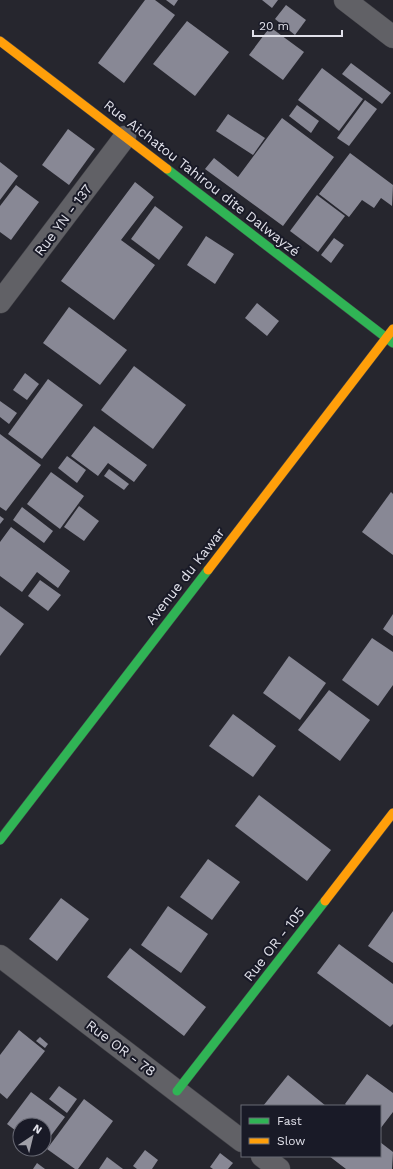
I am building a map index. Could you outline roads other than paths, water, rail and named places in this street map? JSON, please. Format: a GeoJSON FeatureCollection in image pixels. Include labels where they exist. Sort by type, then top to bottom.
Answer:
{"type":"FeatureCollection","features":[{"type":"Feature","properties":{"kind":"street"},"geometry":{"type":"LineString","coordinates":[[345,0],[393,37]]}},
{"type":"Feature","properties":{"kind":"street","name":"Rue Aichatou Tahirou dite Dalwayzé"},"geometry":{"type":"LineString","coordinates":[[0,41],[389,341]]}},
{"type":"Feature","properties":{"kind":"street","name":"Rue YN - 137"},"geometry":{"type":"LineString","coordinates":[[0,302],[125,137]]}},
{"type":"Feature","properties":{"kind":"street","name":"Avenue du Kawar"},"geometry":{"type":"LineString","coordinates":[[0,840],[389,341],[393,328]]}},
{"type":"Feature","properties":{"kind":"street","name":"Rue OR - 105"},"geometry":{"type":"LineString","coordinates":[[177,1091],[393,813]]}},
{"type":"Feature","properties":{"kind":"street","name":"Rue OR - 78"},"geometry":{"type":"LineString","coordinates":[[0,956],[241,1139]]}},
{"type":"Feature","properties":{"kind":"street"},"geometry":{"type":"LineString","coordinates":[[263,1157],[279,1169]]}}]}
